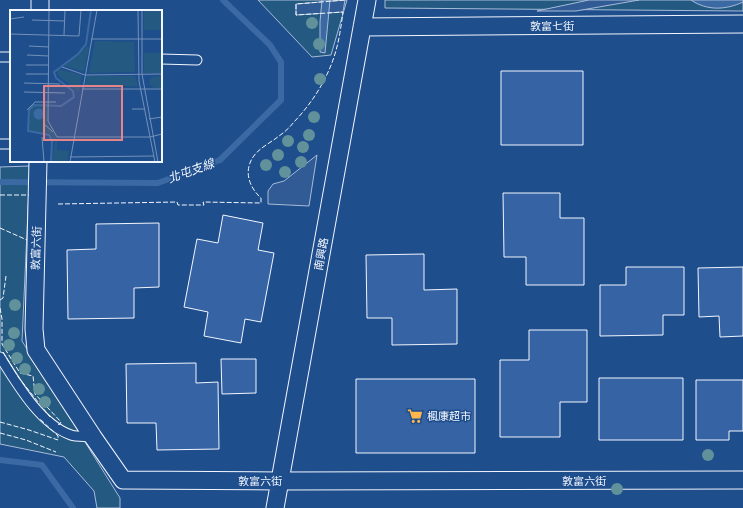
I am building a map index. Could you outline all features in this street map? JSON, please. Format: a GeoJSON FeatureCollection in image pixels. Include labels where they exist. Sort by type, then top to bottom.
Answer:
{"type":"FeatureCollection","features":[{"type":"Feature","properties":{"kind":"street","name":"南興路"},"geometry":{"type":"LineString","coordinates":[[275,508],[367,0]]}},
{"type":"Feature","properties":{"kind":"street","name":"敦富七街"},"geometry":{"type":"LineString","coordinates":[[362,27],[743,24]]}},
{"type":"Feature","properties":{"kind":"street","name":"敦富六街"},"geometry":{"type":"LineString","coordinates":[[38,162],[34,329],[36,350],[123,480],[743,480]]}},
{"type":"Feature","properties":{"kind":"lane"},"geometry":{"type":"LineString","coordinates":[[162,59],[197,60]]}},
{"type":"Feature","properties":{"kind":"lane"},"geometry":{"type":"LineString","coordinates":[[0,357],[28,399],[52,424],[72,436],[93,437]]}},
{"type":"Feature","properties":{"kind":"shaded area"},"geometry":{"type":"Polygon","coordinates":[[[258,0],[347,0],[331,55],[312,57],[258,0]]]}},
{"type":"Feature","properties":{"kind":"shaded area"},"geometry":{"type":"Polygon","coordinates":[[[322,0],[330,0],[325,53],[320,52],[322,0]]]}},
{"type":"Feature","properties":{"kind":"shaded area"},"geometry":{"type":"Polygon","coordinates":[[[345,0],[343,12],[296,15],[296,4],[345,0]]]}},
{"type":"Feature","properties":{"kind":"shaded area"},"geometry":{"type":"Polygon","coordinates":[[[385,0],[743,0],[743,11],[385,8],[385,0]]]}},
{"type":"Feature","properties":{"kind":"shaded area"},"geometry":{"type":"Polygon","coordinates":[[[589,0],[639,0],[576,11],[537,11],[589,0]]]}},
{"type":"Feature","properties":{"kind":"shaded area"},"geometry":{"type":"Polygon","coordinates":[[[691,0],[743,0],[743,2],[730,7],[710,8],[697,4],[691,0]]]}},
{"type":"Feature","properties":{"kind":"shaded area"},"geometry":{"type":"Polygon","coordinates":[[[317,155],[309,206],[268,204],[268,191],[273,184],[284,181],[317,155]]]}},
{"type":"Feature","properties":{"kind":"shaded area"},"geometry":{"type":"Polygon","coordinates":[[[30,166],[22,341],[120,498],[120,508],[97,508],[94,491],[64,457],[0,444],[0,167],[30,166]]]}},
{"type":"Feature","properties":{"kind":"building"},"geometry":{"type":"Polygon","coordinates":[[[501,71],[583,71],[583,145],[501,145],[501,71]]]}},
{"type":"Feature","properties":{"kind":"building"},"geometry":{"type":"Polygon","coordinates":[[[503,193],[560,193],[560,218],[584,218],[584,285],[526,285],[526,257],[504,257],[503,193]]]}},
{"type":"Feature","properties":{"kind":"building"},"geometry":{"type":"Polygon","coordinates":[[[223,215],[263,223],[258,250],[274,253],[261,322],[245,319],[241,343],[204,336],[208,312],[184,307],[197,239],[218,243],[223,215]]]}},
{"type":"Feature","properties":{"kind":"building"},"geometry":{"type":"Polygon","coordinates":[[[159,223],[159,287],[134,288],[134,318],[68,319],[67,250],[96,249],[96,224],[159,223]]]}},
{"type":"Feature","properties":{"kind":"building"},"geometry":{"type":"Polygon","coordinates":[[[424,254],[424,290],[457,289],[457,344],[392,345],[392,318],[367,318],[366,255],[424,254]]]}},
{"type":"Feature","properties":{"kind":"building"},"geometry":{"type":"Polygon","coordinates":[[[626,267],[684,267],[684,315],[663,315],[663,335],[600,336],[600,285],[626,285],[626,267]]]}},
{"type":"Feature","properties":{"kind":"building"},"geometry":{"type":"Polygon","coordinates":[[[743,267],[743,336],[720,337],[719,316],[699,317],[698,268],[743,267]]]}},
{"type":"Feature","properties":{"kind":"building"},"geometry":{"type":"Polygon","coordinates":[[[529,330],[587,330],[587,402],[560,402],[560,437],[500,437],[500,360],[529,360],[529,330]]]}},
{"type":"Feature","properties":{"kind":"building"},"geometry":{"type":"Polygon","coordinates":[[[221,359],[256,359],[256,393],[222,394],[221,359]]]}},
{"type":"Feature","properties":{"kind":"building"},"geometry":{"type":"Polygon","coordinates":[[[196,363],[196,383],[218,382],[219,449],[157,450],[156,423],[127,423],[126,364],[196,363]]]}},
{"type":"Feature","properties":{"kind":"building"},"geometry":{"type":"Polygon","coordinates":[[[599,378],[683,378],[683,440],[599,440],[599,378]]]}},
{"type":"Feature","properties":{"kind":"building","name":"楓康超市"},"geometry":{"type":"Polygon","coordinates":[[[356,379],[475,379],[475,453],[356,453],[356,379]]]}},
{"type":"Feature","properties":{"kind":"building"},"geometry":{"type":"Polygon","coordinates":[[[696,380],[743,380],[743,431],[729,431],[729,440],[696,440],[696,380]]]}},
{"type":"Feature","properties":{"kind":"waterway","name":"北屯支線"},"geometry":{"type":"LineString","coordinates":[[0,182],[158,183],[220,160],[281,100],[281,62],[270,45],[223,0]]}},
{"type":"Feature","properties":{"kind":"waterway","name":"北屯支線"},"geometry":{"type":"LineString","coordinates":[[0,460],[42,465],[73,508]]}},
{"type":"Feature","properties":{"kind":"fence"},"geometry":{"type":"LineString","coordinates":[[58,204],[177,202],[178,205],[204,205],[203,202],[261,203],[261,198],[252,188],[248,175],[251,160],[261,148],[289,128],[301,115],[323,83],[331,66],[340,34],[343,12],[296,15],[296,4],[345,0]]}},
{"type":"Feature","properties":{"kind":"fence"},"geometry":{"type":"LineString","coordinates":[[0,195],[29,195]]}},
{"type":"Feature","properties":{"kind":"fence"},"geometry":{"type":"LineString","coordinates":[[0,228],[27,240]]}},
{"type":"Feature","properties":{"kind":"fence"},"geometry":{"type":"LineString","coordinates":[[0,300],[3,298],[6,276]]}},
{"type":"Feature","properties":{"kind":"fence"},"geometry":{"type":"LineString","coordinates":[[0,308],[2,319],[2,344],[20,373],[33,376],[35,394],[61,422],[59,425],[58,423]]}},
{"type":"Feature","properties":{"kind":"fence"},"geometry":{"type":"LineString","coordinates":[[3,352],[19,378],[50,417]]}},
{"type":"Feature","properties":{"kind":"fence"},"geometry":{"type":"LineString","coordinates":[[0,422],[58,440],[58,436],[40,419]]}},
{"type":"Feature","properties":{"kind":"fence"},"geometry":{"type":"LineString","coordinates":[[0,433],[26,440],[56,452]]}},
{"type":"Feature","properties":{"kind":"place","name":"楓康超市"},"geometry":{"type":"Point","coordinates":[415,416]}}]}
